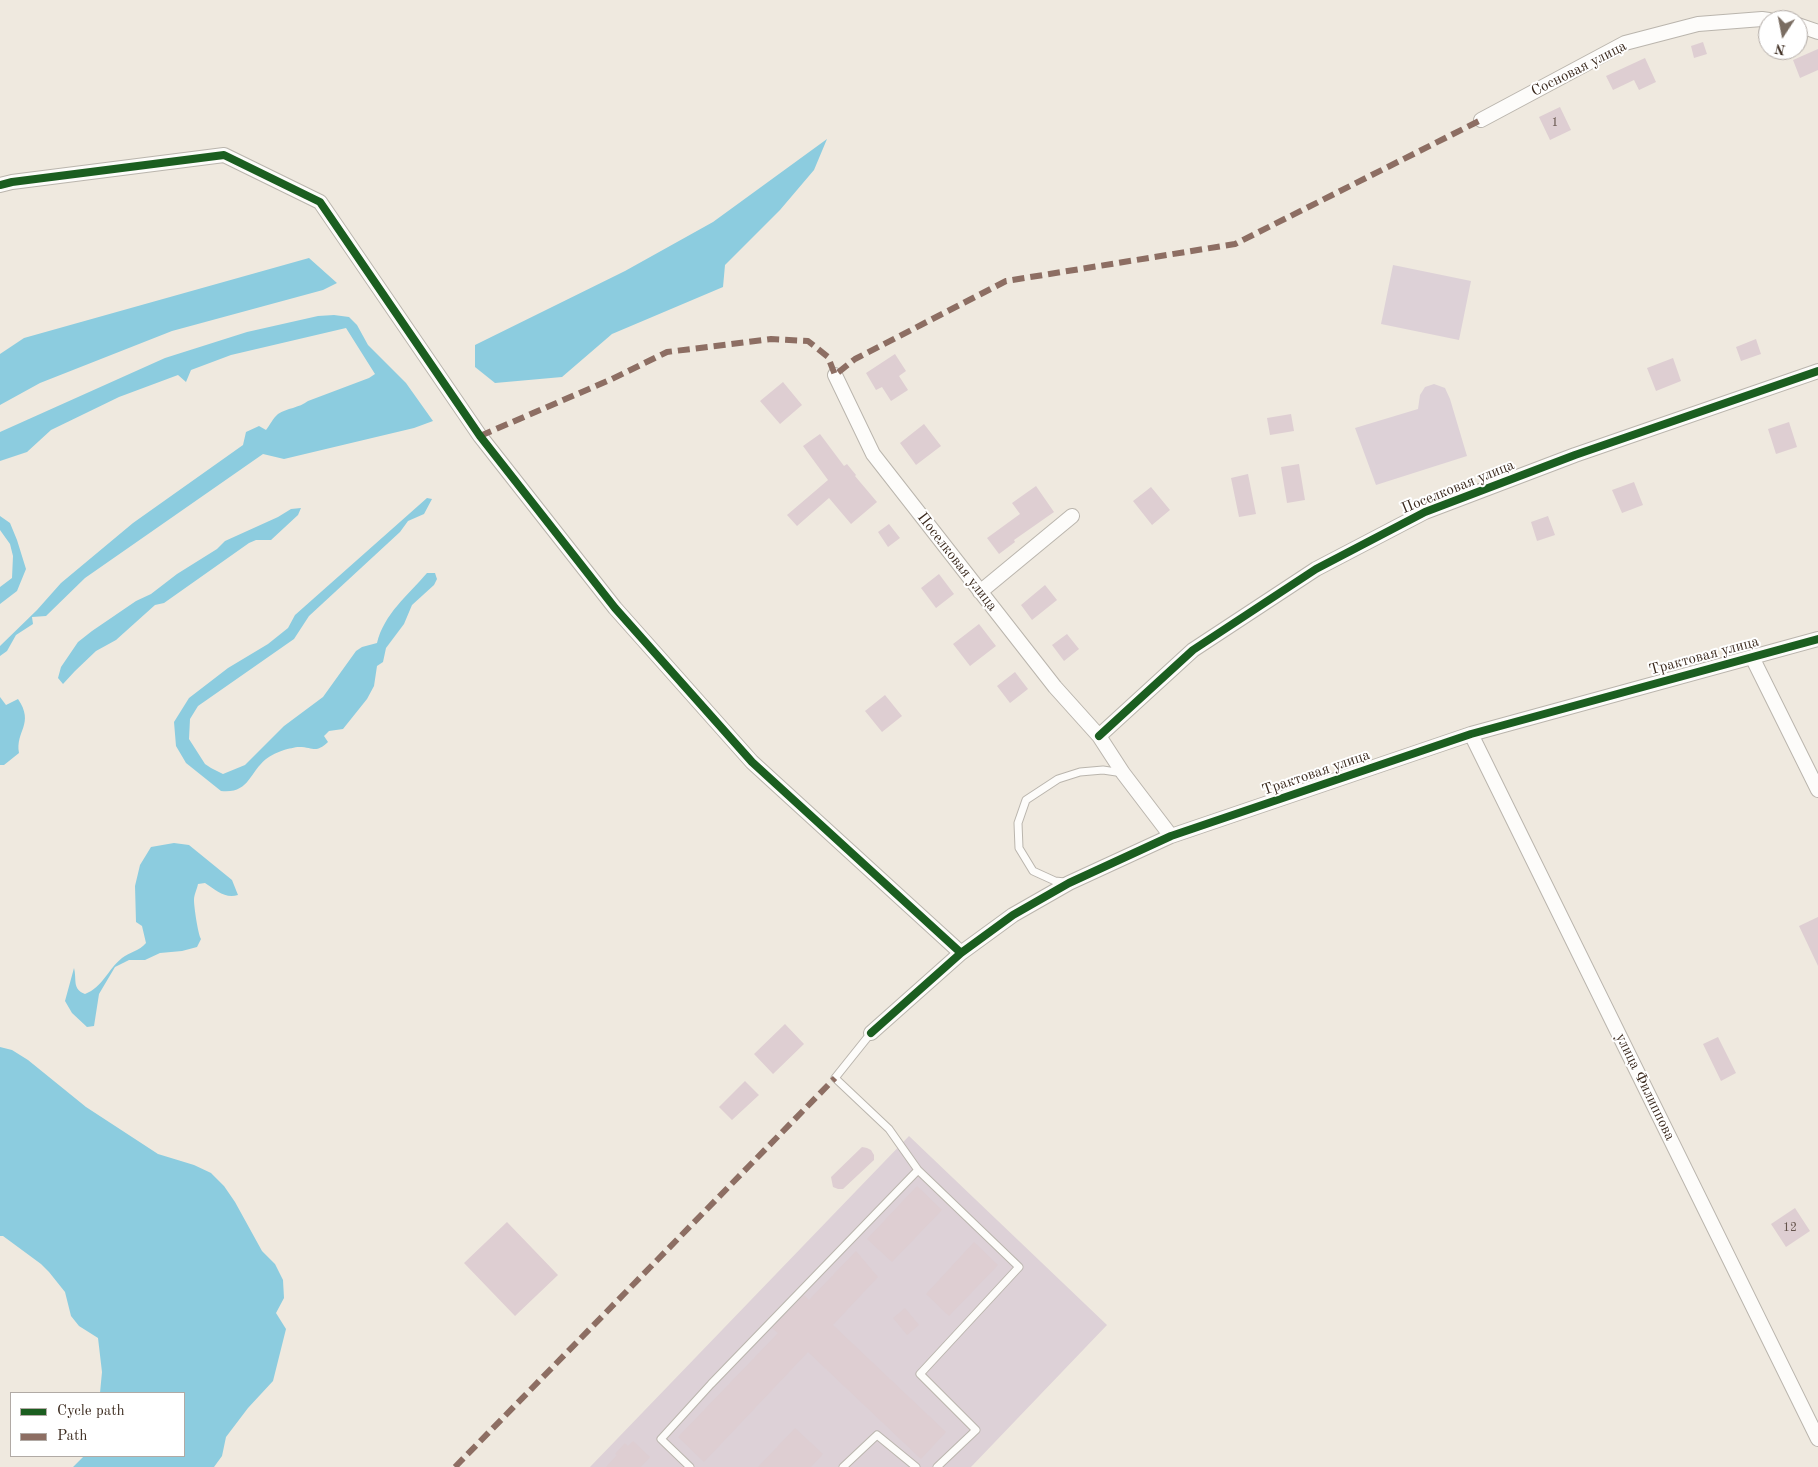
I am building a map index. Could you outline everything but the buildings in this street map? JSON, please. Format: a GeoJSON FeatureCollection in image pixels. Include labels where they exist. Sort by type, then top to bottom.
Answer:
{"type":"FeatureCollection","features":[{"type":"Feature","properties":{"kind":"street","name":"Сосновая улица"},"geometry":{"type":"LineString","coordinates":[[1482,120],[1625,43],[1698,24],[1758,19]]}},
{"type":"Feature","properties":{"kind":"street"},"geometry":{"type":"LineString","coordinates":[[0,186],[12,182],[224,155],[320,202],[480,436],[615,608],[752,762],[961,953]]}},
{"type":"Feature","properties":{"kind":"street","name":"Поселковая улица"},"geometry":{"type":"LineString","coordinates":[[1099,736],[1193,650],[1316,569],[1425,512],[1575,455],[1818,371]]}},
{"type":"Feature","properties":{"kind":"street","name":"Поселковая улица"},"geometry":{"type":"LineString","coordinates":[[835,375],[873,454],[1055,687],[1099,736],[1123,773],[1171,836]]}},
{"type":"Feature","properties":{"kind":"street"},"geometry":{"type":"LineString","coordinates":[[980,592],[1072,516]]}},
{"type":"Feature","properties":{"kind":"street","name":"Трактовая улица"},"geometry":{"type":"LineString","coordinates":[[871,1033],[961,953],[1013,915],[1069,883],[1171,836],[1471,734],[1818,639]]}},
{"type":"Feature","properties":{"kind":"street"},"geometry":{"type":"LineString","coordinates":[[1752,657],[1818,790]]}},
{"type":"Feature","properties":{"kind":"street","name":"улица Филиппова"},"geometry":{"type":"LineString","coordinates":[[1471,734],[1818,1440]]}},
{"type":"Feature","properties":{"kind":"lane"},"geometry":{"type":"LineString","coordinates":[[1069,883],[1055,882],[1033,871],[1019,848],[1018,824],[1026,800],[1058,780],[1080,772],[1103,770],[1123,773]]}},
{"type":"Feature","properties":{"kind":"lane"},"geometry":{"type":"LineString","coordinates":[[871,1033],[835,1078],[889,1129],[918,1170],[1018,1267],[920,1374],[976,1430],[938,1467]]}},
{"type":"Feature","properties":{"kind":"lane"},"geometry":{"type":"LineString","coordinates":[[690,1467],[661,1439],[718,1377],[918,1170]]}},
{"type":"Feature","properties":{"kind":"lane"},"geometry":{"type":"LineString","coordinates":[[844,1467],[877,1435],[916,1467]]}},
{"type":"Feature","properties":{"kind":"shaded area"},"geometry":{"type":"Polygon","coordinates":[[[1393,265],[1471,281],[1459,340],[1381,324],[1393,265]]]}},
{"type":"Feature","properties":{"kind":"shaded area"},"geometry":{"type":"Polygon","coordinates":[[[1434,384],[1445,388],[1467,456],[1376,485],[1355,428],[1418,409],[1420,395],[1425,387],[1434,384]]]}},
{"type":"Feature","properties":{"kind":"shaded area"},"geometry":{"type":"Polygon","coordinates":[[[909,1136],[1107,1325],[971,1467],[590,1467],[909,1136]]]}},
{"type":"Feature","properties":{"kind":"water"},"geometry":{"type":"Polygon","coordinates":[[[827,139],[814,170],[780,210],[725,265],[723,287],[612,334],[562,377],[495,383],[475,367],[475,345],[625,271],[713,222],[827,139]]]}},
{"type":"Feature","properties":{"kind":"water"},"geometry":{"type":"Polygon","coordinates":[[[309,258],[337,283],[323,290],[172,331],[40,383],[0,405],[0,354],[24,338],[309,258]]]}},
{"type":"Feature","properties":{"kind":"water"},"geometry":{"type":"Polygon","coordinates":[[[334,315],[349,317],[357,325],[368,345],[406,383],[433,421],[414,428],[284,459],[263,454],[85,578],[46,616],[32,617],[33,624],[16,635],[7,651],[0,656],[0,646],[37,610],[61,583],[133,523],[243,445],[246,432],[259,426],[266,430],[278,414],[375,374],[346,328],[231,355],[191,370],[186,382],[178,375],[119,397],[51,430],[27,452],[0,461],[0,432],[165,358],[247,332],[318,316],[334,315]]]}},
{"type":"Feature","properties":{"kind":"water"},"geometry":{"type":"Polygon","coordinates":[[[427,498],[432,499],[424,514],[408,521],[400,532],[309,616],[294,639],[198,706],[190,719],[189,739],[205,764],[223,774],[245,765],[284,726],[323,697],[356,651],[362,647],[377,643],[385,623],[397,605],[427,573],[435,573],[437,579],[434,585],[412,605],[404,624],[386,648],[383,662],[377,666],[374,686],[367,699],[343,729],[329,731],[324,736],[328,742],[320,748],[296,747],[272,755],[260,765],[243,786],[230,791],[221,791],[186,763],[176,746],[174,722],[189,698],[228,668],[268,644],[288,628],[295,615],[427,498]]]}},
{"type":"Feature","properties":{"kind":"water"},"geometry":{"type":"Polygon","coordinates":[[[301,508],[298,515],[271,540],[256,540],[249,543],[164,603],[155,605],[116,640],[96,651],[63,684],[58,678],[61,667],[78,642],[92,631],[136,601],[151,594],[177,574],[217,549],[225,541],[278,517],[291,509],[301,508]]]}},
{"type":"Feature","properties":{"kind":"water"},"geometry":{"type":"Polygon","coordinates":[[[0,516],[10,523],[26,569],[17,591],[0,604],[0,587],[12,578],[13,556],[10,544],[0,530],[0,516]]]}},
{"type":"Feature","properties":{"kind":"water"},"geometry":{"type":"Polygon","coordinates":[[[0,697],[6,705],[18,699],[25,715],[19,753],[4,765],[0,765],[0,697]]]}},
{"type":"Feature","properties":{"kind":"water"},"geometry":{"type":"Polygon","coordinates":[[[174,843],[189,845],[232,880],[238,895],[225,895],[205,883],[198,884],[194,903],[201,939],[197,947],[182,951],[160,953],[145,960],[129,960],[115,967],[99,994],[94,1026],[87,1027],[72,1013],[65,1001],[74,968],[78,990],[85,994],[101,982],[117,962],[146,943],[142,926],[136,922],[135,886],[140,865],[151,847],[174,843]]]}},
{"type":"Feature","properties":{"kind":"water"},"geometry":{"type":"Polygon","coordinates":[[[0,1047],[12,1050],[28,1060],[86,1107],[158,1154],[194,1165],[211,1173],[224,1186],[262,1251],[275,1264],[283,1280],[284,1298],[276,1313],[286,1329],[273,1381],[248,1408],[226,1437],[222,1456],[214,1467],[73,1467],[83,1457],[185,1457],[185,1392],[100,1392],[102,1372],[98,1338],[79,1326],[71,1316],[65,1292],[49,1272],[3,1236],[0,1236],[0,1047]]]}},
{"type":"Feature","properties":{"kind":"marked path"},"geometry":{"type":"LineString","coordinates":[[480,436],[612,379],[667,352],[771,339],[808,341],[828,357],[835,375],[855,359],[1006,281],[1235,244],[1481,120]]}},
{"type":"Feature","properties":{"kind":"marked path"},"geometry":{"type":"LineString","coordinates":[[455,1467],[835,1078]]}},
{"type":"Feature","properties":{"kind":"cycle path"},"geometry":{"type":"LineString","coordinates":[[0,185],[224,155],[320,202],[480,436],[615,608],[752,762],[961,953]]}},
{"type":"Feature","properties":{"kind":"cycle path"},"geometry":{"type":"LineString","coordinates":[[1099,736],[1193,650],[1316,569],[1425,512],[1575,455],[1818,371]]}},
{"type":"Feature","properties":{"kind":"cycle path"},"geometry":{"type":"LineString","coordinates":[[871,1033],[961,953],[1013,915],[1069,883],[1171,836],[1471,734],[1818,639]]}}]}
